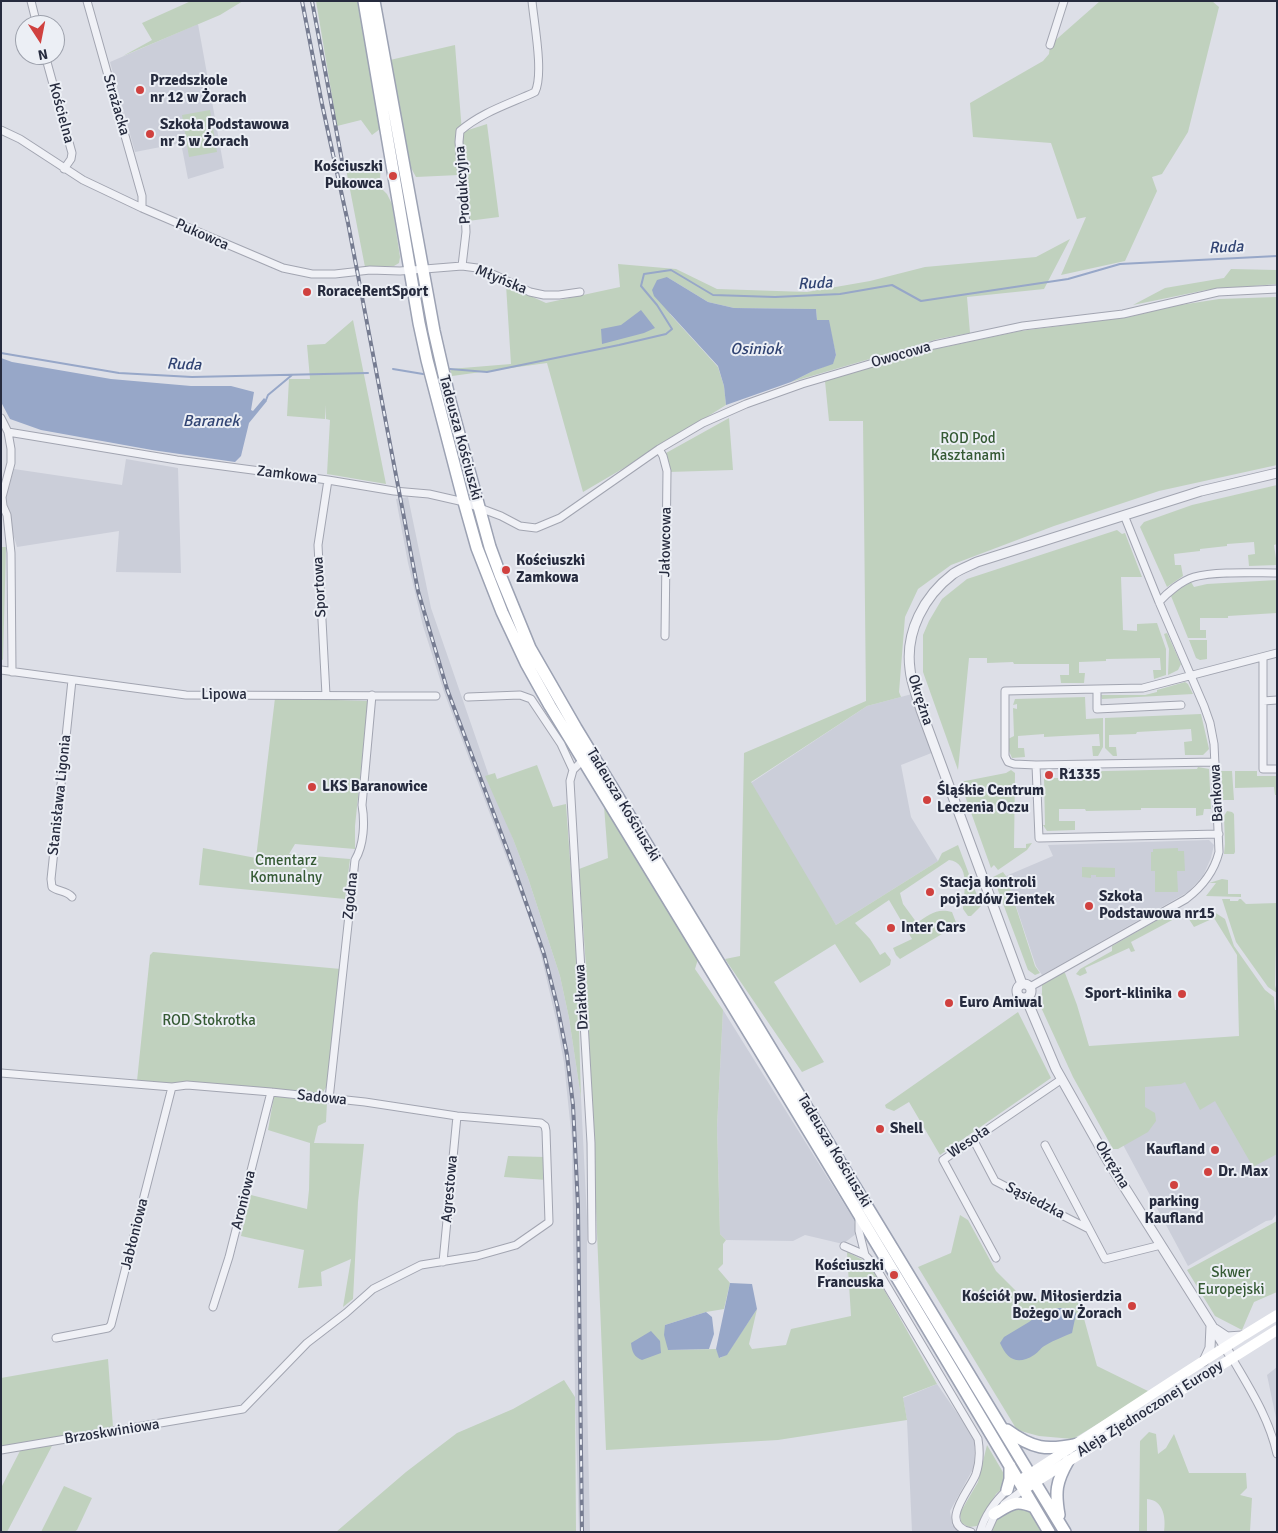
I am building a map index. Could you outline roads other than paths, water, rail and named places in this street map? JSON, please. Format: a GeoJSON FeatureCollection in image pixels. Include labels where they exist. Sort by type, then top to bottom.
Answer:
{"type":"FeatureCollection","features":[{"type":"Feature","properties":{"kind":"main road","name":"Tadeusza Kościuszki"},"geometry":{"type":"LineString","coordinates":[[364,1],[427,360],[464,502],[489,582],[511,632],[550,706],[859,1212],[894,1275],[1050,1532]]}},
{"type":"Feature","properties":{"kind":"main road","name":"Tadeusza Kościuszki"},"geometry":{"type":"LineString","coordinates":[[374,1],[442,371],[500,578],[536,660],[1063,1528]]}},
{"type":"Feature","properties":{"kind":"main road","name":"Aleja Zjednoczonej Europy"},"geometry":{"type":"LineString","coordinates":[[1021,1485],[1078,1444],[1277,1315]]}},
{"type":"Feature","properties":{"kind":"main road","name":"Aleja Zjednoczonej Europy"},"geometry":{"type":"LineString","coordinates":[[1032,1478],[1068,1461],[1277,1330]]}},
{"type":"Feature","properties":{"kind":"main road"},"geometry":{"type":"LineString","coordinates":[[1002,1427],[1017,1438],[1039,1447],[1065,1447],[1078,1444]]}},
{"type":"Feature","properties":{"kind":"main road"},"geometry":{"type":"LineString","coordinates":[[1063,1528],[1056,1500],[1056,1489],[1068,1461]]}},
{"type":"Feature","properties":{"kind":"main road"},"geometry":{"type":"LineString","coordinates":[[1006,1490],[1010,1479],[1010,1466]]}},
{"type":"Feature","properties":{"kind":"main road"},"geometry":{"type":"LineString","coordinates":[[994,1514],[1012,1503],[1019,1502],[1034,1506]]}},
{"type":"Feature","properties":{"kind":"street"},"geometry":{"type":"LineString","coordinates":[[31,1],[34,15]]}},
{"type":"Feature","properties":{"kind":"street","name":"Strażacka"},"geometry":{"type":"LineString","coordinates":[[87,1],[142,196],[142,208]]}},
{"type":"Feature","properties":{"kind":"street","name":"Produkcyjna"},"geometry":{"type":"LineString","coordinates":[[462,266],[466,232],[459,142],[460,131],[470,122],[496,108],[536,92],[539,85],[539,72],[532,1]]}},
{"type":"Feature","properties":{"kind":"street"},"geometry":{"type":"LineString","coordinates":[[1050,45],[1064,1]]}},
{"type":"Feature","properties":{"kind":"street","name":"Kościelna"},"geometry":{"type":"LineString","coordinates":[[48,65],[72,153],[71,159],[64,169]]}},
{"type":"Feature","properties":{"kind":"street","name":"Pukowca"},"geometry":{"type":"LineString","coordinates":[[1,130],[20,139],[83,180],[275,266],[312,274],[422,268]]}},
{"type":"Feature","properties":{"kind":"street","name":"Młyńska"},"geometry":{"type":"LineString","coordinates":[[422,268],[462,266],[477,268],[530,292],[544,295],[580,292]]}},
{"type":"Feature","properties":{"kind":"street","name":"Owocowa"},"geometry":{"type":"LineString","coordinates":[[560,518],[660,449],[702,423],[746,404],[802,384],[934,345],[1023,326],[1122,314],[1218,292],[1277,288]]}},
{"type":"Feature","properties":{"kind":"street"},"geometry":{"type":"LineString","coordinates":[[1,418],[8,432],[11,449],[11,463],[2,497],[8,521],[11,553],[12,672]]}},
{"type":"Feature","properties":{"kind":"street","name":"Zamkowa"},"geometry":{"type":"LineString","coordinates":[[8,432],[177,460],[328,480],[394,491],[429,494],[464,502],[528,528],[543,526],[560,518]]}},
{"type":"Feature","properties":{"kind":"street","name":"Jałowcowa"},"geometry":{"type":"LineString","coordinates":[[660,449],[667,471],[665,636]]}},
{"type":"Feature","properties":{"kind":"street","name":"Okrężna"},"geometry":{"type":"LineString","coordinates":[[1232,1358],[1108,1161],[1062,1079],[1040,1034],[1026,998],[1018,993],[1019,986],[1026,986],[914,688],[909,662],[910,639],[922,609],[933,592],[954,573],[977,562],[1201,491],[1277,473]]}},
{"type":"Feature","properties":{"kind":"street","name":"Sportowa"},"geometry":{"type":"LineString","coordinates":[[326,695],[318,545],[328,480]]}},
{"type":"Feature","properties":{"kind":"street","name":"Bankowa"},"geometry":{"type":"LineString","coordinates":[[1026,986],[1191,895],[1204,883],[1215,866],[1219,852],[1213,740],[1210,723],[1158,602],[1124,515]]}},
{"type":"Feature","properties":{"kind":"street"},"geometry":{"type":"LineString","coordinates":[[1158,602],[1167,593],[1193,578],[1228,574],[1277,573]]}},
{"type":"Feature","properties":{"kind":"street"},"geometry":{"type":"LineString","coordinates":[[1214,762],[1036,765],[1008,762],[1005,756],[1005,691],[1143,688],[1277,654]]}},
{"type":"Feature","properties":{"kind":"street"},"geometry":{"type":"LineString","coordinates":[[1263,657],[1263,769],[1277,769]]}},
{"type":"Feature","properties":{"kind":"street","name":"Lipowa"},"geometry":{"type":"LineString","coordinates":[[1,670],[186,695],[436,696]]}},
{"type":"Feature","properties":{"kind":"street","name":"Stanisława Ligonia"},"geometry":{"type":"LineString","coordinates":[[72,680],[51,879],[52,887],[69,893],[72,897]]}},
{"type":"Feature","properties":{"kind":"street"},"geometry":{"type":"LineString","coordinates":[[1098,690],[1097,709],[1181,705]]}},
{"type":"Feature","properties":{"kind":"street","name":"Zgodna"},"geometry":{"type":"LineString","coordinates":[[329,1099],[355,860],[359,853],[364,817],[362,805],[372,695]]}},
{"type":"Feature","properties":{"kind":"street"},"geometry":{"type":"LineString","coordinates":[[468,697],[520,695],[531,699],[561,744],[573,770],[583,760]]}},
{"type":"Feature","properties":{"kind":"street"},"geometry":{"type":"LineString","coordinates":[[1263,701],[1277,700]]}},
{"type":"Feature","properties":{"kind":"street"},"geometry":{"type":"LineString","coordinates":[[1036,765],[1039,838],[1219,834]]}},
{"type":"Feature","properties":{"kind":"street","name":"Działkowa"},"geometry":{"type":"LineString","coordinates":[[573,770],[570,781],[570,795],[591,1143],[592,1240]]}},
{"type":"Feature","properties":{"kind":"street","name":"Sadowa"},"geometry":{"type":"LineString","coordinates":[[1,1073],[172,1087],[187,1086],[271,1092],[365,1102],[457,1116],[541,1123],[545,1126],[549,1222]]}},
{"type":"Feature","properties":{"kind":"street","name":"Wesoła"},"geometry":{"type":"LineString","coordinates":[[996,1258],[943,1160],[1062,1079]]}},
{"type":"Feature","properties":{"kind":"street","name":"Jabłoniowa"},"geometry":{"type":"LineString","coordinates":[[56,1338],[108,1328],[111,1325],[172,1087]]}},
{"type":"Feature","properties":{"kind":"street","name":"Aroniowa"},"geometry":{"type":"LineString","coordinates":[[213,1307],[229,1257],[271,1092]]}},
{"type":"Feature","properties":{"kind":"street","name":"Agrestowa"},"geometry":{"type":"LineString","coordinates":[[443,1262],[457,1116]]}},
{"type":"Feature","properties":{"kind":"street","name":"Sąsiedzka"},"geometry":{"type":"LineString","coordinates":[[973,1139],[995,1181],[1090,1230]]}},
{"type":"Feature","properties":{"kind":"street","name":"Sąsiedzka"},"geometry":{"type":"LineString","coordinates":[[1046,1145],[1105,1259],[1162,1245]]}},
{"type":"Feature","properties":{"kind":"street"},"geometry":{"type":"LineString","coordinates":[[859,1212],[860,1236],[865,1256]]}},
{"type":"Feature","properties":{"kind":"street","name":"Brzoskwiniowa"},"geometry":{"type":"LineString","coordinates":[[1,1450],[243,1409],[307,1343],[373,1289],[421,1265],[477,1256],[516,1245],[549,1222]]}},
{"type":"Feature","properties":{"kind":"street"},"geometry":{"type":"LineString","coordinates":[[860,1236],[850,1245],[844,1246],[865,1256],[875,1266],[978,1439],[980,1454],[977,1471],[972,1483],[955,1510],[955,1518],[958,1523],[966,1531],[971,1532]]}},
{"type":"Feature","properties":{"kind":"street","name":"Okrężna"},"geometry":{"type":"LineString","coordinates":[[1211,1325],[1220,1334],[1236,1337],[1246,1335]]}},
{"type":"Feature","properties":{"kind":"street","name":"Aleja Zjednoczonej Europy"},"geometry":{"type":"LineString","coordinates":[[1204,1361],[1210,1348],[1211,1325]]}},
{"type":"Feature","properties":{"kind":"street"},"geometry":{"type":"LineString","coordinates":[[1232,1358],[1264,1416],[1277,1454]]}},
{"type":"Feature","properties":{"kind":"street"},"geometry":{"type":"LineString","coordinates":[[980,1532],[988,1511],[997,1499],[1006,1490],[1021,1485]]}},
{"type":"Feature","properties":{"kind":"street"},"geometry":{"type":"LineString","coordinates":[[986,1532],[994,1514],[1021,1485]]}},
{"type":"Feature","properties":{"kind":"water","name":"Osiniok"},"geometry":{"type":"Polygon","coordinates":[[[667,277],[708,302],[734,308],[816,309],[817,320],[829,320],[836,355],[833,364],[791,382],[726,405],[724,386],[718,366],[654,296],[652,290],[657,280],[667,277]]]}},
{"type":"Feature","properties":{"kind":"water"},"geometry":{"type":"Polygon","coordinates":[[[641,310],[655,328],[644,333],[602,344],[601,329],[621,325],[641,310]]]}},
{"type":"Feature","properties":{"kind":"water","name":"Baranek"},"geometry":{"type":"Polygon","coordinates":[[[1,358],[12,362],[111,379],[191,386],[231,386],[254,392],[251,410],[253,411],[264,398],[267,401],[249,423],[241,456],[235,462],[152,450],[41,430],[10,419],[1,402],[1,358]]]}},
{"type":"Feature","properties":{"kind":"water"},"geometry":{"type":"Polygon","coordinates":[[[730,1283],[752,1284],[757,1309],[727,1355],[719,1358],[716,1349],[730,1283]]]}},
{"type":"Feature","properties":{"kind":"water"},"geometry":{"type":"Polygon","coordinates":[[[1057,1308],[1074,1308],[1076,1314],[1072,1333],[1049,1343],[1034,1355],[1023,1360],[1009,1357],[1000,1343],[1004,1337],[1040,1314],[1057,1308]]]}},
{"type":"Feature","properties":{"kind":"water"},"geometry":{"type":"Polygon","coordinates":[[[706,1312],[712,1317],[714,1334],[709,1349],[668,1350],[664,1335],[665,1325],[706,1312]]]}},
{"type":"Feature","properties":{"kind":"water"},"geometry":{"type":"Polygon","coordinates":[[[651,1331],[660,1341],[661,1353],[642,1360],[634,1354],[631,1343],[651,1331]]]}},
{"type":"Feature","properties":{"kind":"waterway","name":"Ruda"},"geometry":{"type":"LineString","coordinates":[[450,369],[487,372],[666,334],[672,329],[657,305],[641,286],[644,274],[671,270],[713,295],[775,297],[840,294],[892,285],[921,301],[1068,279],[1120,264],[1277,256]]}},
{"type":"Feature","properties":{"kind":"waterway","name":"Ruda"},"geometry":{"type":"LineString","coordinates":[[1,353],[119,373],[192,377],[368,373]]}},
{"type":"Feature","properties":{"kind":"waterway","name":"Ruda"},"geometry":{"type":"LineString","coordinates":[[393,369],[423,374]]}},
{"type":"Feature","properties":{"kind":"waterway"},"geometry":{"type":"LineString","coordinates":[[266,400],[268,395],[292,375]]}},
{"type":"Feature","properties":{"kind":"railway"},"geometry":{"type":"LineString","coordinates":[[302,1],[348,223],[418,591],[447,689],[544,954],[567,1055],[573,1105],[578,1206],[582,1532]]}},
{"type":"Feature","properties":{"kind":"railway"},"geometry":{"type":"LineString","coordinates":[[312,1],[343,166]]}},
{"type":"Feature","properties":{"kind":"place","name":"Przedszkole nr 12 w Żorach"},"geometry":{"type":"Point","coordinates":[140,90]}},
{"type":"Feature","properties":{"kind":"place","name":"Szkoła Podstawowa nr 5 w Żorach"},"geometry":{"type":"Point","coordinates":[150,134]}},
{"type":"Feature","properties":{"kind":"place","name":"Kościuszki Pukowca"},"geometry":{"type":"Point","coordinates":[393,176]}},
{"type":"Feature","properties":{"kind":"place","name":"RoraceRentSport"},"geometry":{"type":"Point","coordinates":[307,292]}},
{"type":"Feature","properties":{"kind":"place","name":"Kościuszki Zamkowa"},"geometry":{"type":"Point","coordinates":[506,570]}},
{"type":"Feature","properties":{"kind":"place","name":"R1335"},"geometry":{"type":"Point","coordinates":[1049,775]}},
{"type":"Feature","properties":{"kind":"place","name":"LKS Baranowice"},"geometry":{"type":"Point","coordinates":[312,787]}},
{"type":"Feature","properties":{"kind":"place","name":"Śląśkie Centrum Leczenia Oczu"},"geometry":{"type":"Point","coordinates":[927,800]}},
{"type":"Feature","properties":{"kind":"place","name":"Stacja kontroli pojazdów Zientek"},"geometry":{"type":"Point","coordinates":[930,892]}},
{"type":"Feature","properties":{"kind":"place","name":"Szkoła Podstawowa nr15"},"geometry":{"type":"Point","coordinates":[1089,906]}},
{"type":"Feature","properties":{"kind":"place","name":"Inter Cars"},"geometry":{"type":"Point","coordinates":[891,928]}},
{"type":"Feature","properties":{"kind":"place","name":"Sport-klinika"},"geometry":{"type":"Point","coordinates":[1182,994]}},
{"type":"Feature","properties":{"kind":"place","name":"Euro Amiwal"},"geometry":{"type":"Point","coordinates":[949,1003]}},
{"type":"Feature","properties":{"kind":"place","name":"Shell"},"geometry":{"type":"Point","coordinates":[880,1129]}},
{"type":"Feature","properties":{"kind":"place","name":"Kaufland"},"geometry":{"type":"Point","coordinates":[1215,1150]}},
{"type":"Feature","properties":{"kind":"place","name":"Dr. Max"},"geometry":{"type":"Point","coordinates":[1208,1172]}},
{"type":"Feature","properties":{"kind":"place","name":"parking Kaufland"},"geometry":{"type":"Point","coordinates":[1174,1185]}},
{"type":"Feature","properties":{"kind":"place","name":"Kościuszki Francuska"},"geometry":{"type":"Point","coordinates":[894,1275]}},
{"type":"Feature","properties":{"kind":"place","name":"Kościół pw. Miłosierdzia Bożego w Żorach"},"geometry":{"type":"Point","coordinates":[1132,1306]}},
{"type":"Feature","properties":{"kind":"park label","name":"ROD Pod Kasztanami"},"geometry":{"type":"Point","coordinates":[968,448]}},
{"type":"Feature","properties":{"kind":"park label","name":"Cmentarz Komunalny"},"geometry":{"type":"Point","coordinates":[286,870]}},
{"type":"Feature","properties":{"kind":"park label","name":"ROD Stokrotka"},"geometry":{"type":"Point","coordinates":[209,1021]}},
{"type":"Feature","properties":{"kind":"park label","name":"Skwer Europejski"},"geometry":{"type":"Point","coordinates":[1231,1282]}}]}
